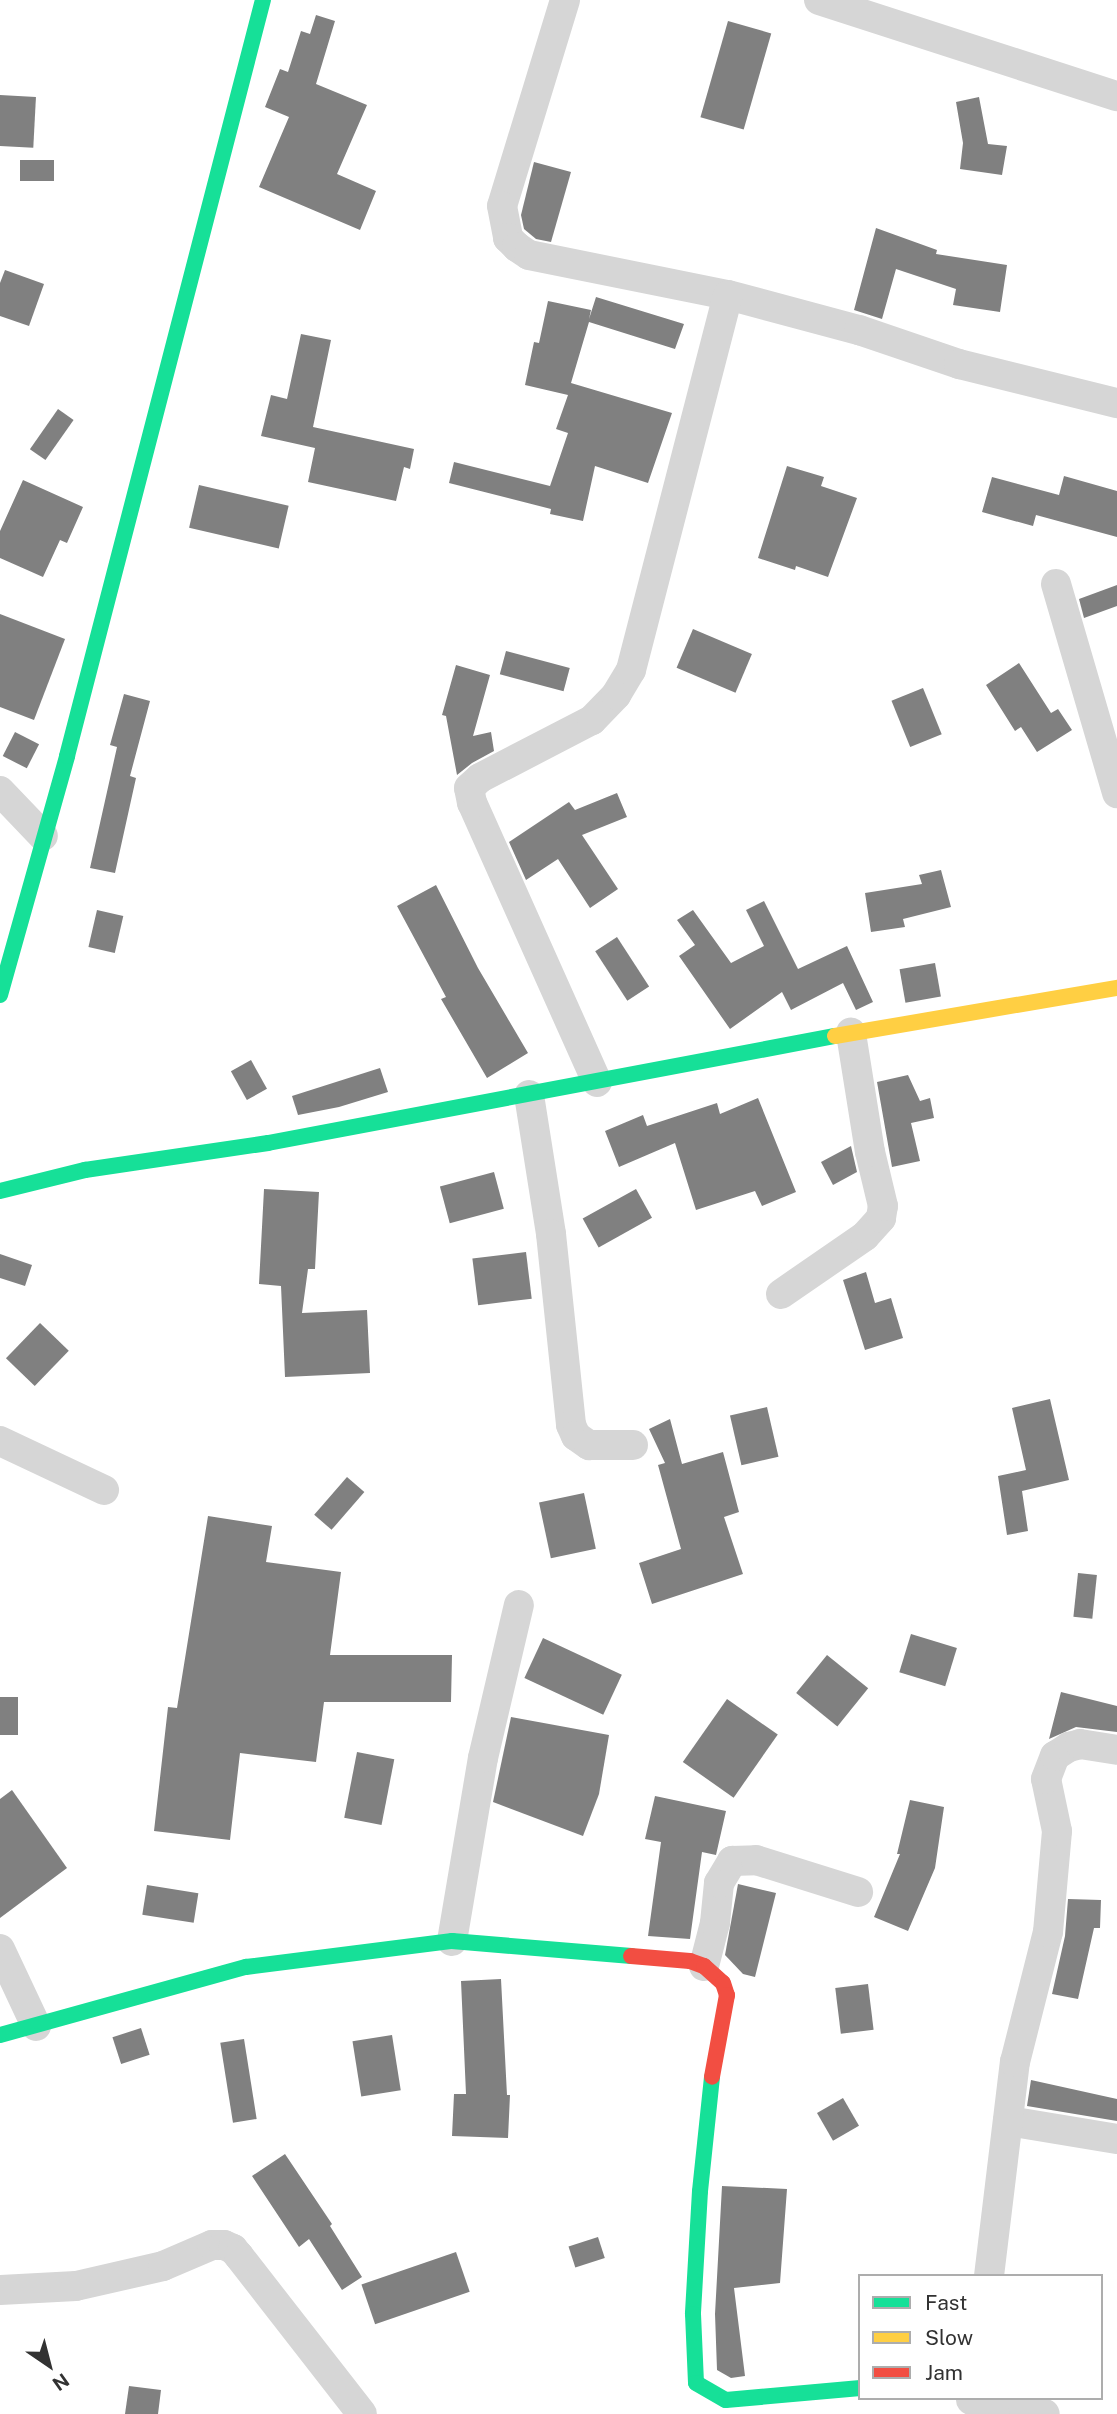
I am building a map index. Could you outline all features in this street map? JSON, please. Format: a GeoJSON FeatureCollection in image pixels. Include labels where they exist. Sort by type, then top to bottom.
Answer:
{"type":"FeatureCollection","features":[{"type":"Feature","properties":{"kind":"street"},"geometry":{"type":"LineString","coordinates":[[0,995],[67,756],[263,0]]}},
{"type":"Feature","properties":{"kind":"street"},"geometry":{"type":"LineString","coordinates":[[565,0],[502,206],[508,238],[528,255],[728,295],[859,330],[959,364],[1117,403]]}},
{"type":"Feature","properties":{"kind":"street"},"geometry":{"type":"LineString","coordinates":[[819,0],[1117,96]]}},
{"type":"Feature","properties":{"kind":"street"},"geometry":{"type":"LineString","coordinates":[[597,1082],[516,906],[472,803],[469,789],[480,778],[592,720],[616,695],[631,670],[712,348],[728,295]]}},
{"type":"Feature","properties":{"kind":"street"},"geometry":{"type":"LineString","coordinates":[[1056,584],[1117,793]]}},
{"type":"Feature","properties":{"kind":"street"},"geometry":{"type":"LineString","coordinates":[[0,790],[43,836]]}},
{"type":"Feature","properties":{"kind":"street"},"geometry":{"type":"LineString","coordinates":[[0,1191],[85,1170],[268,1143],[851,1032],[1117,988]]}},
{"type":"Feature","properties":{"kind":"street"},"geometry":{"type":"LineString","coordinates":[[781,1294],[865,1236],[881,1218],[883,1206],[870,1152],[851,1032]]}},
{"type":"Feature","properties":{"kind":"street"},"geometry":{"type":"LineString","coordinates":[[528,1095],[551,1234],[571,1425],[576,1436],[589,1444],[633,1445]]}},
{"type":"Feature","properties":{"kind":"street"},"geometry":{"type":"LineString","coordinates":[[0,1441],[104,1490]]}},
{"type":"Feature","properties":{"kind":"street"},"geometry":{"type":"LineString","coordinates":[[452,1941],[483,1758],[519,1605]]}},
{"type":"Feature","properties":{"kind":"street"},"geometry":{"type":"LineString","coordinates":[[989,2274],[1015,2062],[1048,1932],[1057,1831],[1046,1779],[1055,1756],[1069,1747],[1080,1744],[1117,1750]]}},
{"type":"Feature","properties":{"kind":"street"},"geometry":{"type":"LineString","coordinates":[[704,1966],[715,1923],[719,1883],[732,1861],[756,1860],[858,1892]]}},
{"type":"Feature","properties":{"kind":"street"},"geometry":{"type":"LineString","coordinates":[[0,2035],[246,1967],[452,1941],[690,1961],[704,1966],[723,1983],[727,1995],[709,2094],[700,2191],[693,2314],[696,2384],[726,2400],[858,2388]]}},
{"type":"Feature","properties":{"kind":"street"},"geometry":{"type":"LineString","coordinates":[[0,1949],[36,2026]]}},
{"type":"Feature","properties":{"kind":"street"},"geometry":{"type":"LineString","coordinates":[[1009,2121],[1117,2138]]}},
{"type":"Feature","properties":{"kind":"street"},"geometry":{"type":"LineString","coordinates":[[0,2290],[76,2286],[163,2266],[212,2245],[223,2245],[233,2249],[239,2256],[362,2414]]}},
{"type":"Feature","properties":{"kind":"street"},"geometry":{"type":"LineString","coordinates":[[970,2404],[1023,2406],[1045,2414]]}},
{"type":"Feature","properties":{"kind":"building"},"geometry":{"type":"Polygon","coordinates":[[[316,15],[335,21],[316,84],[367,105],[337,174],[376,191],[360,230],[259,187],[289,117],[265,107],[280,69],[288,72],[301,31],[310,34],[316,15]]]}},
{"type":"Feature","properties":{"kind":"building"},"geometry":{"type":"Polygon","coordinates":[[[728,21],[771,33],[744,130],[700,117],[728,21]]]}},
{"type":"Feature","properties":{"kind":"building"},"geometry":{"type":"Polygon","coordinates":[[[0,95],[36,97],[33,148],[0,146],[0,95]]]}},
{"type":"Feature","properties":{"kind":"building"},"geometry":{"type":"Polygon","coordinates":[[[979,97],[988,144],[1007,146],[1002,175],[960,169],[963,143],[956,102],[979,97]]]}},
{"type":"Feature","properties":{"kind":"building"},"geometry":{"type":"Polygon","coordinates":[[[20,160],[54,160],[54,181],[20,181],[20,160]]]}},
{"type":"Feature","properties":{"kind":"building"},"geometry":{"type":"Polygon","coordinates":[[[534,162],[571,172],[551,242],[536,239],[524,229],[521,215],[534,162]]]}},
{"type":"Feature","properties":{"kind":"building"},"geometry":{"type":"Polygon","coordinates":[[[876,228],[937,250],[936,254],[1007,265],[1000,312],[953,305],[956,289],[896,269],[882,319],[854,310],[876,228]]]}},
{"type":"Feature","properties":{"kind":"building"},"geometry":{"type":"Polygon","coordinates":[[[5,270],[44,284],[29,326],[0,316],[0,283],[5,270]]]}},
{"type":"Feature","properties":{"kind":"building"},"geometry":{"type":"Polygon","coordinates":[[[596,297],[684,324],[675,349],[589,322],[571,383],[672,413],[648,483],[595,466],[583,521],[550,514],[551,509],[449,483],[454,462],[550,486],[568,433],[556,429],[568,395],[525,385],[534,342],[539,343],[548,301],[591,310],[589,319],[596,297]]]}},
{"type":"Feature","properties":{"kind":"building"},"geometry":{"type":"Polygon","coordinates":[[[301,334],[331,340],[313,427],[414,449],[410,469],[404,467],[396,501],[308,482],[315,448],[261,436],[271,395],[287,399],[301,334]]]}},
{"type":"Feature","properties":{"kind":"building"},"geometry":{"type":"Polygon","coordinates":[[[58,409],[74,420],[45,460],[30,449],[58,409]]]}},
{"type":"Feature","properties":{"kind":"building"},"geometry":{"type":"Polygon","coordinates":[[[787,466],[824,477],[821,486],[857,498],[828,577],[796,566],[795,570],[758,558],[787,466]]]}},
{"type":"Feature","properties":{"kind":"building"},"geometry":{"type":"Polygon","coordinates":[[[1064,476],[1117,491],[1117,537],[1036,515],[1033,526],[982,512],[992,477],[1059,495],[1064,476]]]}},
{"type":"Feature","properties":{"kind":"building"},"geometry":{"type":"Polygon","coordinates":[[[23,480],[83,507],[67,543],[60,540],[43,577],[0,558],[0,531],[23,480]]]}},
{"type":"Feature","properties":{"kind":"building"},"geometry":{"type":"Polygon","coordinates":[[[199,485],[289,506],[279,549],[189,528],[199,485]]]}},
{"type":"Feature","properties":{"kind":"building"},"geometry":{"type":"Polygon","coordinates":[[[1117,585],[1117,606],[1084,618],[1079,599],[1117,585]]]}},
{"type":"Feature","properties":{"kind":"building"},"geometry":{"type":"Polygon","coordinates":[[[0,614],[65,639],[34,720],[0,707],[0,614]]]}},
{"type":"Feature","properties":{"kind":"building"},"geometry":{"type":"Polygon","coordinates":[[[693,629],[752,654],[736,693],[677,668],[693,629]]]}},
{"type":"Feature","properties":{"kind":"building"},"geometry":{"type":"Polygon","coordinates":[[[506,651],[570,668],[564,691],[500,674],[506,651]]]}},
{"type":"Feature","properties":{"kind":"building"},"geometry":{"type":"Polygon","coordinates":[[[1019,663],[1051,713],[1058,709],[1072,730],[1037,752],[1021,727],[1015,731],[986,685],[1019,663]]]}},
{"type":"Feature","properties":{"kind":"building"},"geometry":{"type":"Polygon","coordinates":[[[456,665],[490,675],[473,736],[491,732],[494,751],[457,775],[446,716],[442,715],[456,665]]]}},
{"type":"Feature","properties":{"kind":"building"},"geometry":{"type":"Polygon","coordinates":[[[923,688],[942,734],[910,747],[891,701],[923,688]]]}},
{"type":"Feature","properties":{"kind":"building"},"geometry":{"type":"Polygon","coordinates":[[[124,694],[150,701],[130,776],[136,778],[115,873],[90,868],[117,747],[110,745],[124,694]]]}},
{"type":"Feature","properties":{"kind":"building"},"geometry":{"type":"Polygon","coordinates":[[[15,732],[39,744],[27,768],[3,756],[15,732]]]}},
{"type":"Feature","properties":{"kind":"building"},"geometry":{"type":"Polygon","coordinates":[[[617,793],[627,817],[582,835],[618,889],[590,908],[558,859],[526,880],[509,842],[569,802],[575,810],[617,793]]]}},
{"type":"Feature","properties":{"kind":"building"},"geometry":{"type":"Polygon","coordinates":[[[941,870],[951,907],[903,919],[905,927],[871,932],[865,893],[922,884],[919,875],[941,870]]]}},
{"type":"Feature","properties":{"kind":"building"},"geometry":{"type":"Polygon","coordinates":[[[436,885],[478,968],[528,1053],[487,1078],[441,999],[446,997],[397,906],[436,885]]]}},
{"type":"Feature","properties":{"kind":"building"},"geometry":{"type":"Polygon","coordinates":[[[764,901],[798,969],[847,946],[873,1002],[856,1010],[843,983],[791,1010],[782,992],[730,1029],[679,956],[695,945],[677,920],[693,910],[731,963],[764,946],[746,910],[764,901]]]}},
{"type":"Feature","properties":{"kind":"building"},"geometry":{"type":"Polygon","coordinates":[[[97,910],[123,916],[115,953],[88,947],[97,910]]]}},
{"type":"Feature","properties":{"kind":"building"},"geometry":{"type":"Polygon","coordinates":[[[617,937],[649,986],[627,1001],[595,951],[617,937]]]}},
{"type":"Feature","properties":{"kind":"building"},"geometry":{"type":"Polygon","coordinates":[[[935,963],[941,996],[905,1003],[900,969],[935,963]]]}},
{"type":"Feature","properties":{"kind":"building"},"geometry":{"type":"Polygon","coordinates":[[[251,1060],[267,1089],[247,1100],[231,1071],[251,1060]]]}},
{"type":"Feature","properties":{"kind":"building"},"geometry":{"type":"Polygon","coordinates":[[[380,1068],[388,1092],[339,1107],[298,1115],[292,1096],[380,1068]]]}},
{"type":"Feature","properties":{"kind":"building"},"geometry":{"type":"Polygon","coordinates":[[[908,1075],[920,1101],[930,1098],[934,1118],[911,1123],[920,1161],[892,1167],[877,1082],[908,1075]]]}},
{"type":"Feature","properties":{"kind":"building"},"geometry":{"type":"Polygon","coordinates":[[[758,1098],[796,1192],[762,1206],[755,1191],[696,1210],[675,1143],[619,1167],[605,1131],[643,1115],[647,1126],[717,1103],[720,1114],[758,1098]]]}},
{"type":"Feature","properties":{"kind":"building"},"geometry":{"type":"Polygon","coordinates":[[[851,1146],[857,1172],[833,1185],[821,1162],[851,1146]]]}},
{"type":"Feature","properties":{"kind":"building"},"geometry":{"type":"Polygon","coordinates":[[[494,1172],[504,1209],[450,1223],[440,1186],[494,1172]]]}},
{"type":"Feature","properties":{"kind":"building"},"geometry":{"type":"Polygon","coordinates":[[[264,1189],[319,1192],[315,1269],[308,1269],[302,1313],[367,1310],[370,1373],[285,1377],[281,1286],[259,1284],[264,1189]]]}},
{"type":"Feature","properties":{"kind":"building"},"geometry":{"type":"Polygon","coordinates":[[[636,1189],[652,1218],[599,1247],[583,1219],[636,1189]]]}},
{"type":"Feature","properties":{"kind":"building"},"geometry":{"type":"Polygon","coordinates":[[[526,1252],[532,1299],[478,1305],[472,1259],[526,1252]]]}},
{"type":"Feature","properties":{"kind":"building"},"geometry":{"type":"Polygon","coordinates":[[[0,1254],[32,1265],[25,1286],[0,1278],[0,1254]]]}},
{"type":"Feature","properties":{"kind":"building"},"geometry":{"type":"Polygon","coordinates":[[[866,1272],[875,1303],[891,1298],[903,1338],[865,1350],[843,1280],[866,1272]]]}},
{"type":"Feature","properties":{"kind":"building"},"geometry":{"type":"Polygon","coordinates":[[[40,1323],[69,1351],[35,1386],[6,1358],[40,1323]]]}},
{"type":"Feature","properties":{"kind":"building"},"geometry":{"type":"Polygon","coordinates":[[[1050,1399],[1069,1480],[1022,1491],[1028,1531],[1007,1535],[998,1476],[1026,1470],[1012,1408],[1050,1399]]]}},
{"type":"Feature","properties":{"kind":"building"},"geometry":{"type":"Polygon","coordinates":[[[767,1407],[778,1457],[741,1465],[730,1416],[767,1407]]]}},
{"type":"Feature","properties":{"kind":"building"},"geometry":{"type":"Polygon","coordinates":[[[670,1419],[682,1464],[723,1452],[739,1512],[724,1517],[743,1574],[652,1604],[639,1563],[681,1549],[658,1465],[665,1463],[649,1429],[670,1419]]]}},
{"type":"Feature","properties":{"kind":"building"},"geometry":{"type":"Polygon","coordinates":[[[347,1477],[364,1492],[332,1530],[314,1515],[347,1477]]]}},
{"type":"Feature","properties":{"kind":"building"},"geometry":{"type":"Polygon","coordinates":[[[584,1493],[596,1549],[551,1558],[539,1503],[584,1493]]]}},
{"type":"Feature","properties":{"kind":"building"},"geometry":{"type":"Polygon","coordinates":[[[208,1516],[272,1526],[266,1562],[341,1572],[330,1655],[452,1655],[451,1702],[324,1702],[316,1762],[240,1753],[230,1840],[154,1831],[168,1707],[177,1708],[208,1516]]]}},
{"type":"Feature","properties":{"kind":"building"},"geometry":{"type":"Polygon","coordinates":[[[1078,1573],[1097,1575],[1092,1619],[1073,1617],[1078,1573]]]}},
{"type":"Feature","properties":{"kind":"building"},"geometry":{"type":"Polygon","coordinates":[[[911,1634],[957,1648],[945,1686],[899,1672],[911,1634]]]}},
{"type":"Feature","properties":{"kind":"building"},"geometry":{"type":"Polygon","coordinates":[[[543,1638],[622,1675],[603,1715],[524,1678],[543,1638]]]}},
{"type":"Feature","properties":{"kind":"building"},"geometry":{"type":"Polygon","coordinates":[[[827,1655],[868,1688],[837,1726],[796,1693],[827,1655]]]}},
{"type":"Feature","properties":{"kind":"building"},"geometry":{"type":"Polygon","coordinates":[[[1061,1692],[1117,1706],[1117,1732],[1076,1727],[1049,1739],[1061,1692]]]}},
{"type":"Feature","properties":{"kind":"building"},"geometry":{"type":"Polygon","coordinates":[[[0,1697],[18,1697],[18,1735],[0,1735],[0,1697]]]}},
{"type":"Feature","properties":{"kind":"building"},"geometry":{"type":"Polygon","coordinates":[[[727,1699],[778,1735],[734,1798],[683,1762],[727,1699]]]}},
{"type":"Feature","properties":{"kind":"building"},"geometry":{"type":"Polygon","coordinates":[[[511,1717],[609,1735],[599,1794],[583,1836],[493,1802],[511,1717]]]}},
{"type":"Feature","properties":{"kind":"building"},"geometry":{"type":"Polygon","coordinates":[[[357,1752],[394,1759],[382,1825],[344,1818],[357,1752]]]}},
{"type":"Feature","properties":{"kind":"building"},"geometry":{"type":"Polygon","coordinates":[[[12,1790],[67,1868],[0,1918],[0,1799],[12,1790]]]}},
{"type":"Feature","properties":{"kind":"building"},"geometry":{"type":"Polygon","coordinates":[[[655,1796],[726,1811],[716,1855],[702,1852],[690,1939],[648,1936],[661,1842],[645,1839],[655,1796]]]}},
{"type":"Feature","properties":{"kind":"building"},"geometry":{"type":"Polygon","coordinates":[[[910,1800],[944,1807],[935,1868],[908,1931],[874,1917],[900,1854],[897,1854],[910,1800]]]}},
{"type":"Feature","properties":{"kind":"building"},"geometry":{"type":"Polygon","coordinates":[[[738,1884],[776,1893],[755,1977],[743,1974],[725,1955],[738,1884]]]}},
{"type":"Feature","properties":{"kind":"building"},"geometry":{"type":"Polygon","coordinates":[[[147,1885],[198,1893],[194,1923],[142,1915],[147,1885]]]}},
{"type":"Feature","properties":{"kind":"building"},"geometry":{"type":"Polygon","coordinates":[[[1068,1899],[1101,1900],[1100,1928],[1094,1928],[1078,1999],[1052,1994],[1065,1936],[1068,1899]]]}},
{"type":"Feature","properties":{"kind":"building"},"geometry":{"type":"Polygon","coordinates":[[[501,1979],[507,2095],[510,2095],[508,2138],[452,2136],[454,2094],[466,2094],[461,1981],[501,1979]]]}},
{"type":"Feature","properties":{"kind":"building"},"geometry":{"type":"Polygon","coordinates":[[[868,1984],[874,2030],[841,2034],[835,1988],[868,1984]]]}},
{"type":"Feature","properties":{"kind":"building"},"geometry":{"type":"Polygon","coordinates":[[[141,2028],[150,2055],[121,2064],[112,2037],[141,2028]]]}},
{"type":"Feature","properties":{"kind":"building"},"geometry":{"type":"Polygon","coordinates":[[[392,2035],[401,2090],[361,2097],[352,2041],[392,2035]]]}},
{"type":"Feature","properties":{"kind":"building"},"geometry":{"type":"Polygon","coordinates":[[[244,2039],[257,2119],[233,2123],[220,2043],[244,2039]]]}},
{"type":"Feature","properties":{"kind":"building"},"geometry":{"type":"Polygon","coordinates":[[[1031,2080],[1117,2099],[1117,2121],[1027,2106],[1031,2080]]]}},
{"type":"Feature","properties":{"kind":"building"},"geometry":{"type":"Polygon","coordinates":[[[843,2098],[859,2126],[833,2141],[817,2113],[843,2098]]]}},
{"type":"Feature","properties":{"kind":"building"},"geometry":{"type":"Polygon","coordinates":[[[285,2154],[332,2224],[330,2226],[362,2277],[342,2290],[309,2239],[299,2247],[252,2176],[285,2154]]]}},
{"type":"Feature","properties":{"kind":"building"},"geometry":{"type":"Polygon","coordinates":[[[722,2186],[787,2189],[780,2283],[734,2288],[745,2376],[731,2378],[717,2370],[715,2314],[722,2186]]]}},
{"type":"Feature","properties":{"kind":"building"},"geometry":{"type":"Polygon","coordinates":[[[598,2237],[605,2258],[575,2268],[569,2247],[598,2237]]]}},
{"type":"Feature","properties":{"kind":"building"},"geometry":{"type":"Polygon","coordinates":[[[456,2252],[470,2292],[375,2324],[361,2285],[456,2252]]]}},
{"type":"Feature","properties":{"kind":"building"},"geometry":{"type":"Polygon","coordinates":[[[129,2386],[161,2390],[158,2414],[125,2414],[129,2386]]]}},
{"type":"Feature","properties":{"kind":"traffic: fast"},"geometry":{"type":"LineString","coordinates":[[0,995],[67,756],[263,0]]}},
{"type":"Feature","properties":{"kind":"traffic: fast"},"geometry":{"type":"LineString","coordinates":[[0,1191],[85,1170],[268,1143],[835,1036]]}},
{"type":"Feature","properties":{"kind":"traffic: fast"},"geometry":{"type":"LineString","coordinates":[[0,2035],[246,1967],[452,1941],[631,1956]]}},
{"type":"Feature","properties":{"kind":"traffic: fast"},"geometry":{"type":"LineString","coordinates":[[712,2077],[700,2191],[693,2314],[696,2383],[726,2400],[858,2388]]}},
{"type":"Feature","properties":{"kind":"traffic: slow"},"geometry":{"type":"LineString","coordinates":[[835,1036],[1117,988]]}},
{"type":"Feature","properties":{"kind":"traffic: jam"},"geometry":{"type":"LineString","coordinates":[[631,1956],[690,1961],[704,1966],[723,1983],[727,1995],[712,2077]]}}]}
